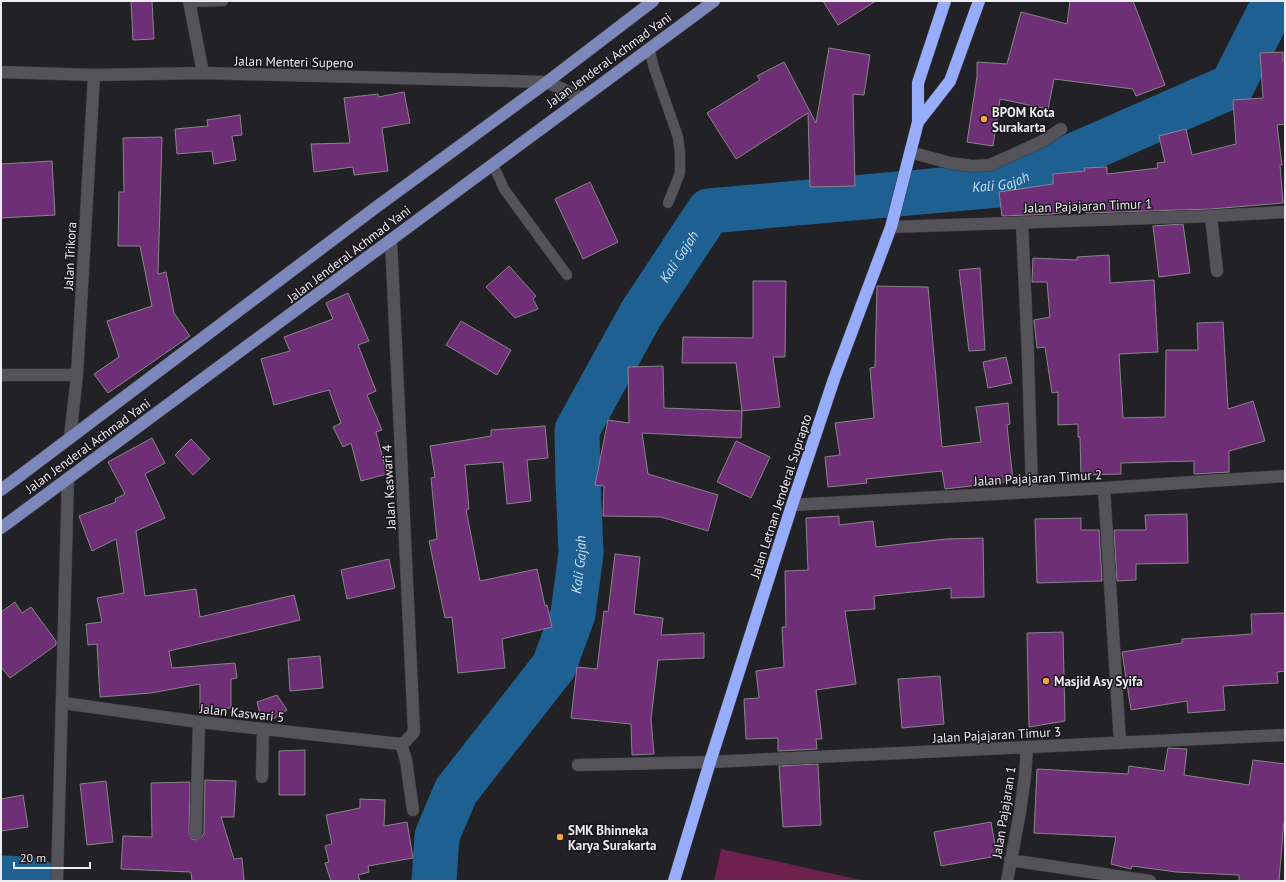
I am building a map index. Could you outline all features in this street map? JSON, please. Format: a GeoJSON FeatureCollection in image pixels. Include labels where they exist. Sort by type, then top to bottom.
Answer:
{"type":"FeatureCollection","features":[{"type":"Feature","properties":{"kind":"highway","name":"Jalan Letnan Jenderal Suprapto"},"geometry":{"type":"LineString","coordinates":[[674,881],[710,762],[792,505],[834,379],[891,227],[918,122],[918,82],[945,1]]}},
{"type":"Feature","properties":{"kind":"highway","name":"Jalan Letnan Jenderal Suprapto"},"geometry":{"type":"LineString","coordinates":[[918,122],[950,81],[979,1]]}},
{"type":"Feature","properties":{"kind":"main road","name":"Jalan Jenderal Achmad Yani"},"geometry":{"type":"LineString","coordinates":[[1,490],[375,208],[547,82],[653,1]]}},
{"type":"Feature","properties":{"kind":"main road","name":"Jalan Jenderal Achmad Yani"},"geometry":{"type":"LineString","coordinates":[[1,528],[714,1]]}},
{"type":"Feature","properties":{"kind":"street"},"geometry":{"type":"LineString","coordinates":[[189,2],[203,73]]}},
{"type":"Feature","properties":{"kind":"street","name":"Jalan Menteri Supeno"},"geometry":{"type":"LineString","coordinates":[[1,72],[94,75],[203,73],[547,82],[582,98]]}},
{"type":"Feature","properties":{"kind":"street","name":"Jalan Trikora"},"geometry":{"type":"LineString","coordinates":[[70,438],[77,376],[94,75]]}},
{"type":"Feature","properties":{"kind":"street"},"geometry":{"type":"LineString","coordinates":[[910,152],[950,163],[972,166],[990,165],[1043,141],[1061,129]]}},
{"type":"Feature","properties":{"kind":"street","name":"Jalan Pajajaran Timur 1"},"geometry":{"type":"LineString","coordinates":[[891,227],[1285,212]]}},
{"type":"Feature","properties":{"kind":"street"},"geometry":{"type":"LineString","coordinates":[[1211,216],[1217,271]]}},
{"type":"Feature","properties":{"kind":"street"},"geometry":{"type":"LineString","coordinates":[[1022,223],[1032,492]]}},
{"type":"Feature","properties":{"kind":"street","name":"Jalan Kaswari 4"},"geometry":{"type":"LineString","coordinates":[[391,240],[414,732],[401,744]]}},
{"type":"Feature","properties":{"kind":"street"},"geometry":{"type":"LineString","coordinates":[[1,375],[77,376]]}},
{"type":"Feature","properties":{"kind":"street","name":"Jalan Pajajaran Timur 2"},"geometry":{"type":"LineString","coordinates":[[792,505],[1104,488],[1285,476]]}},
{"type":"Feature","properties":{"kind":"street"},"geometry":{"type":"LineString","coordinates":[[57,881],[68,478]]}},
{"type":"Feature","properties":{"kind":"street"},"geometry":{"type":"LineString","coordinates":[[1104,488],[1120,743]]}},
{"type":"Feature","properties":{"kind":"street","name":"Jalan Kaswari 5"},"geometry":{"type":"LineString","coordinates":[[62,703],[199,722],[401,744]]}},
{"type":"Feature","properties":{"kind":"street"},"geometry":{"type":"LineString","coordinates":[[196,833],[199,722]]}},
{"type":"Feature","properties":{"kind":"street"},"geometry":{"type":"LineString","coordinates":[[262,777],[263,729]]}},
{"type":"Feature","properties":{"kind":"street","name":"Jalan Pajajaran Timur 3"},"geometry":{"type":"LineString","coordinates":[[578,765],[710,762],[1285,735]]}},
{"type":"Feature","properties":{"kind":"street"},"geometry":{"type":"LineString","coordinates":[[401,744],[406,760],[413,810]]}},
{"type":"Feature","properties":{"kind":"street","name":"Jalan Pajajaran 1"},"geometry":{"type":"LineString","coordinates":[[1007,881],[1020,812],[1027,748]]}},
{"type":"Feature","properties":{"kind":"street"},"geometry":{"type":"LineString","coordinates":[[1010,860],[1150,881]]}},
{"type":"Feature","properties":{"kind":"lane"},"geometry":{"type":"LineString","coordinates":[[189,2],[223,1]]}},
{"type":"Feature","properties":{"kind":"lane"},"geometry":{"type":"LineString","coordinates":[[649,48],[654,68],[678,138],[680,153],[680,173],[668,202]]}},
{"type":"Feature","properties":{"kind":"lane"},"geometry":{"type":"LineString","coordinates":[[493,164],[504,190],[567,274]]}},
{"type":"Feature","properties":{"kind":"shaded area"},"geometry":{"type":"Polygon","coordinates":[[[721,849],[865,881],[714,881],[721,849]]]}},
{"type":"Feature","properties":{"kind":"building"},"geometry":{"type":"Polygon","coordinates":[[[131,1],[152,1],[154,39],[133,40],[131,1]]]}},
{"type":"Feature","properties":{"kind":"building"},"geometry":{"type":"Polygon","coordinates":[[[823,1],[876,1],[838,25],[823,1]]]}},
{"type":"Feature","properties":{"kind":"building"},"geometry":{"type":"Polygon","coordinates":[[[1070,1],[1133,1],[1165,85],[1136,96],[1133,89],[1054,79],[1048,109],[1000,99],[993,146],[967,142],[977,77],[977,62],[1007,64],[1021,12],[1067,24],[1070,1]]]}},
{"type":"Feature","properties":{"kind":"building"},"geometry":{"type":"Polygon","coordinates":[[[829,48],[870,55],[864,95],[853,94],[855,186],[810,187],[808,113],[736,159],[707,113],[760,80],[757,76],[784,62],[816,123],[829,48]]]}},
{"type":"Feature","properties":{"kind":"building"},"geometry":{"type":"Polygon","coordinates":[[[1283,52],[1283,61],[1285,61],[1285,124],[1277,125],[1282,165],[1280,165],[1283,203],[1211,209],[1086,213],[1086,209],[1052,214],[1002,216],[999,192],[1053,184],[1053,174],[1085,171],[1084,168],[1107,167],[1107,174],[1158,168],[1157,163],[1165,162],[1159,136],[1186,129],[1192,155],[1236,144],[1233,100],[1263,98],[1260,53],[1283,52]]]}},
{"type":"Feature","properties":{"kind":"building"},"geometry":{"type":"Polygon","coordinates":[[[404,92],[410,123],[382,128],[388,171],[354,175],[353,167],[314,172],[311,144],[350,143],[344,98],[378,94],[378,97],[404,92]]]}},
{"type":"Feature","properties":{"kind":"building"},"geometry":{"type":"Polygon","coordinates":[[[240,115],[242,135],[232,136],[236,160],[214,164],[212,151],[177,154],[175,129],[208,126],[207,120],[240,115]]]}},
{"type":"Feature","properties":{"kind":"building"},"geometry":{"type":"Polygon","coordinates":[[[162,137],[158,274],[166,272],[174,313],[190,336],[108,393],[94,374],[119,357],[107,321],[152,306],[140,246],[118,246],[119,192],[124,192],[123,138],[162,137]]]}},
{"type":"Feature","properties":{"kind":"building"},"geometry":{"type":"Polygon","coordinates":[[[52,161],[55,215],[1,218],[1,164],[52,161]]]}},
{"type":"Feature","properties":{"kind":"building"},"geometry":{"type":"Polygon","coordinates":[[[590,182],[618,242],[583,259],[555,199],[590,182]]]}},
{"type":"Feature","properties":{"kind":"building"},"geometry":{"type":"Polygon","coordinates":[[[1183,224],[1190,273],[1159,277],[1153,226],[1183,224]]]}},
{"type":"Feature","properties":{"kind":"building"},"geometry":{"type":"Polygon","coordinates":[[[1109,255],[1110,283],[1154,280],[1158,352],[1119,354],[1123,418],[1165,417],[1166,350],[1198,350],[1197,323],[1223,322],[1228,409],[1253,401],[1265,441],[1229,451],[1229,472],[1194,474],[1194,461],[1121,463],[1121,474],[1081,475],[1080,437],[1078,437],[1078,424],[1058,425],[1058,392],[1052,393],[1045,347],[1037,348],[1034,320],[1050,317],[1047,282],[1032,282],[1033,258],[1077,260],[1077,257],[1109,255]]]}},
{"type":"Feature","properties":{"kind":"building"},"geometry":{"type":"Polygon","coordinates":[[[509,266],[536,296],[533,299],[538,309],[515,318],[486,287],[509,266]]]}},
{"type":"Feature","properties":{"kind":"building"},"geometry":{"type":"Polygon","coordinates":[[[980,268],[985,350],[969,351],[959,270],[980,268]]]}},
{"type":"Feature","properties":{"kind":"building"},"geometry":{"type":"Polygon","coordinates":[[[753,281],[786,281],[785,357],[773,357],[780,407],[742,411],[736,363],[682,363],[683,337],[753,338],[753,281]]]}},
{"type":"Feature","properties":{"kind":"building"},"geometry":{"type":"Polygon","coordinates":[[[877,286],[928,287],[942,447],[981,442],[976,407],[1008,403],[1010,424],[1007,425],[1013,481],[945,489],[942,471],[866,479],[867,483],[828,487],[825,457],[840,455],[835,423],[874,418],[870,368],[875,367],[877,286]]]}},
{"type":"Feature","properties":{"kind":"building"},"geometry":{"type":"Polygon","coordinates":[[[348,293],[369,341],[358,345],[376,391],[367,395],[382,430],[376,432],[387,474],[361,481],[351,443],[343,447],[333,427],[341,423],[329,390],[274,405],[261,359],[290,351],[284,337],[333,319],[326,303],[348,293]]]}},
{"type":"Feature","properties":{"kind":"building"},"geometry":{"type":"Polygon","coordinates":[[[461,321],[511,350],[497,375],[446,345],[461,321]]]}},
{"type":"Feature","properties":{"kind":"building"},"geometry":{"type":"Polygon","coordinates":[[[1006,357],[1012,383],[988,388],[983,362],[1006,357]]]}},
{"type":"Feature","properties":{"kind":"building"},"geometry":{"type":"Polygon","coordinates":[[[663,366],[664,408],[742,411],[741,438],[642,433],[648,474],[718,495],[708,531],[661,517],[603,516],[604,486],[595,485],[608,420],[629,423],[628,367],[663,366]]]}},
{"type":"Feature","properties":{"kind":"building"},"geometry":{"type":"Polygon","coordinates":[[[545,426],[548,458],[527,460],[531,501],[507,504],[503,462],[465,465],[469,509],[466,510],[480,581],[537,569],[545,606],[547,605],[552,627],[502,639],[505,668],[458,673],[452,617],[445,618],[429,541],[437,539],[431,478],[435,477],[430,446],[491,436],[491,430],[545,426]]]}},
{"type":"Feature","properties":{"kind":"building"},"geometry":{"type":"Polygon","coordinates":[[[152,438],[165,463],[145,474],[165,518],[136,531],[145,596],[196,589],[200,617],[294,595],[300,620],[169,651],[172,668],[235,663],[237,678],[231,679],[231,708],[200,709],[200,684],[151,693],[100,697],[97,644],[88,645],[86,624],[102,622],[97,598],[124,593],[116,539],[92,551],[79,516],[116,502],[115,499],[125,494],[108,462],[152,438]]]}},
{"type":"Feature","properties":{"kind":"building"},"geometry":{"type":"Polygon","coordinates":[[[191,439],[210,459],[193,475],[175,455],[191,439]]]}},
{"type":"Feature","properties":{"kind":"building"},"geometry":{"type":"Polygon","coordinates":[[[736,441],[770,457],[751,498],[717,482],[736,441]]]}},
{"type":"Feature","properties":{"kind":"building"},"geometry":{"type":"Polygon","coordinates":[[[1187,514],[1188,563],[1136,564],[1136,580],[1117,581],[1114,530],[1146,530],[1145,515],[1187,514]]]}},
{"type":"Feature","properties":{"kind":"building"},"geometry":{"type":"Polygon","coordinates":[[[839,516],[839,525],[873,521],[876,547],[946,539],[983,538],[984,597],[951,598],[951,588],[874,596],[875,609],[845,611],[856,684],[816,690],[822,739],[816,739],[817,749],[778,751],[778,738],[746,739],[744,699],[759,698],[756,671],[784,667],[782,627],[786,627],[785,571],[808,570],[806,518],[839,516]]]}},
{"type":"Feature","properties":{"kind":"building"},"geometry":{"type":"Polygon","coordinates":[[[1081,518],[1081,530],[1099,530],[1102,581],[1037,583],[1035,519],[1081,518]]]}},
{"type":"Feature","properties":{"kind":"building"},"geometry":{"type":"Polygon","coordinates":[[[615,554],[640,557],[634,614],[663,618],[661,635],[704,633],[704,658],[658,660],[651,719],[654,754],[632,755],[631,724],[571,718],[577,667],[597,669],[604,611],[608,612],[615,554]]]}},
{"type":"Feature","properties":{"kind":"building"},"geometry":{"type":"Polygon","coordinates":[[[389,559],[395,588],[347,599],[341,570],[389,559]]]}},
{"type":"Feature","properties":{"kind":"building"},"geometry":{"type":"Polygon","coordinates":[[[15,602],[22,613],[31,607],[56,641],[56,645],[10,678],[1,667],[1,612],[15,602]]]}},
{"type":"Feature","properties":{"kind":"building"},"geometry":{"type":"Polygon","coordinates":[[[1285,613],[1285,671],[1277,672],[1278,683],[1223,686],[1225,710],[1188,713],[1187,701],[1131,710],[1122,652],[1182,643],[1182,639],[1252,634],[1251,614],[1285,613]]]}},
{"type":"Feature","properties":{"kind":"building","name":"Masjid Asy Syifa"},"geometry":{"type":"Polygon","coordinates":[[[1063,632],[1065,721],[1029,727],[1027,633],[1063,632]]]}},
{"type":"Feature","properties":{"kind":"building"},"geometry":{"type":"Polygon","coordinates":[[[320,656],[323,688],[290,691],[288,659],[320,656]]]}},
{"type":"Feature","properties":{"kind":"building"},"geometry":{"type":"Polygon","coordinates":[[[940,676],[944,724],[902,728],[898,679],[940,676]]]}},
{"type":"Feature","properties":{"kind":"building"},"geometry":{"type":"Polygon","coordinates":[[[277,695],[287,710],[275,718],[262,721],[257,702],[277,695]]]}},
{"type":"Feature","properties":{"kind":"building"},"geometry":{"type":"Polygon","coordinates":[[[1168,748],[1187,749],[1184,775],[1249,785],[1253,760],[1285,764],[1285,821],[1279,881],[1239,881],[1239,875],[1176,872],[1132,866],[1131,869],[1111,864],[1116,837],[1034,833],[1037,769],[1128,774],[1129,766],[1164,771],[1168,748]]]}},
{"type":"Feature","properties":{"kind":"building"},"geometry":{"type":"Polygon","coordinates":[[[305,750],[305,795],[279,795],[279,751],[305,750]]]}},
{"type":"Feature","properties":{"kind":"building"},"geometry":{"type":"Polygon","coordinates":[[[818,764],[821,825],[783,827],[779,766],[818,764]]]}},
{"type":"Feature","properties":{"kind":"building"},"geometry":{"type":"Polygon","coordinates":[[[205,780],[236,781],[234,817],[221,817],[234,859],[242,858],[244,881],[192,881],[191,872],[121,869],[123,836],[152,837],[151,783],[190,782],[189,833],[192,839],[195,840],[202,837],[204,833],[205,780]]]}},
{"type":"Feature","properties":{"kind":"building"},"geometry":{"type":"Polygon","coordinates":[[[106,781],[113,842],[87,845],[80,784],[106,781]]]}},
{"type":"Feature","properties":{"kind":"building"},"geometry":{"type":"Polygon","coordinates":[[[23,795],[28,827],[1,831],[1,799],[23,795]]]}},
{"type":"Feature","properties":{"kind":"building"},"geometry":{"type":"Polygon","coordinates":[[[360,799],[385,800],[384,826],[407,822],[413,858],[368,866],[369,872],[358,875],[360,881],[331,881],[325,863],[329,862],[325,846],[332,844],[326,815],[360,808],[360,799]]]}},
{"type":"Feature","properties":{"kind":"building"},"geometry":{"type":"Polygon","coordinates":[[[991,822],[997,856],[941,866],[934,832],[991,822]]]}},
{"type":"Feature","properties":{"kind":"waterway","name":"Kali Gajah"},"geometry":{"type":"LineString","coordinates":[[434,881],[437,836],[456,791],[554,666],[573,614],[581,553],[577,430],[641,314],[709,211],[1009,184],[1232,86],[1275,1]]}},
{"type":"Feature","properties":{"kind":"waterway","name":"Kali Gajah"},"geometry":{"type":"LineString","coordinates":[[1,878],[37,881]]}},
{"type":"Feature","properties":{"kind":"place","name":"BPOM Kota Surakarta"},"geometry":{"type":"Point","coordinates":[984,119]}},
{"type":"Feature","properties":{"kind":"place","name":"Masjid Asy Syifa"},"geometry":{"type":"Point","coordinates":[1046,681]}},
{"type":"Feature","properties":{"kind":"place","name":"SMK Bhinneka Karya Surakarta"},"geometry":{"type":"Point","coordinates":[560,837]}}]}
